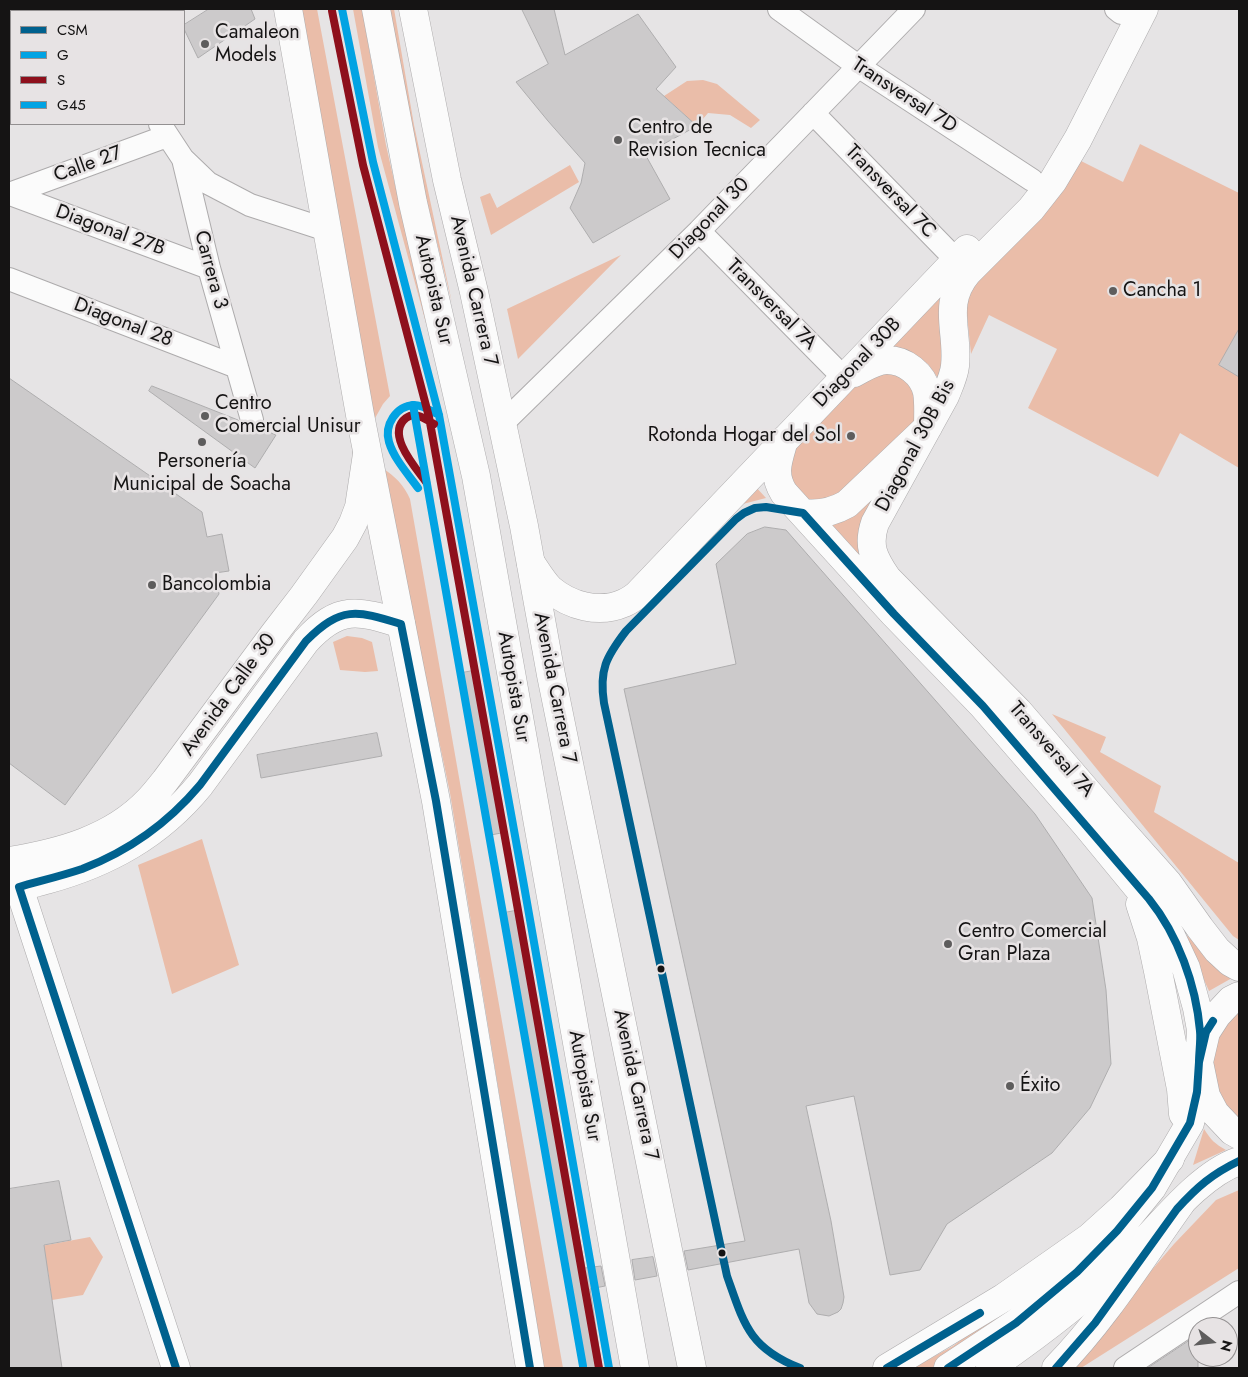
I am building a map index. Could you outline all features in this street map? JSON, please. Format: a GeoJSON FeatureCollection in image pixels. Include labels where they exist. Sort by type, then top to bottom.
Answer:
{"type":"FeatureCollection","features":[{"type":"Feature","properties":{"kind":"main road"},"geometry":{"type":"LineString","coordinates":[[288,9],[367,450],[436,801],[530,1368]]}},
{"type":"Feature","properties":{"kind":"main road","name":"Autopista Sur"},"geometry":{"type":"LineString","coordinates":[[376,9],[413,203],[476,476],[635,1368]]}},
{"type":"Feature","properties":{"kind":"main road","name":"Avenida Carrera 7"},"geometry":{"type":"LineString","coordinates":[[413,9],[447,180],[474,292],[531,564],[551,675],[692,1368]]}},
{"type":"Feature","properties":{"kind":"main road","name":"Diagonal 30B"},"geometry":{"type":"LineString","coordinates":[[962,266],[1032,180],[1057,139],[1126,10]]}},
{"type":"Feature","properties":{"kind":"main road","name":"Diagonal 30B"},"geometry":{"type":"LineString","coordinates":[[531,564],[549,588],[572,603],[583,607],[599,608],[614,606],[625,603],[637,595],[844,378],[962,266],[1031,209],[1053,181],[1078,139],[1126,10]]}},
{"type":"Feature","properties":{"kind":"main road","name":"Diagonal 30B Bis"},"geometry":{"type":"LineString","coordinates":[[872,532],[875,523],[945,396],[955,368],[952,311],[953,300],[962,279],[962,266]]}},
{"type":"Feature","properties":{"kind":"main road"},"geometry":{"type":"LineString","coordinates":[[784,440],[778,461],[778,484],[803,513],[824,513],[837,510],[847,504],[928,427],[928,400],[924,383],[916,372],[908,366],[898,361],[886,360],[872,363],[844,378]]}},
{"type":"Feature","properties":{"kind":"main road","name":"Avenida Calle 30"},"geometry":{"type":"LineString","coordinates":[[10,861],[65,849],[85,842],[129,817],[147,802],[165,781],[345,538],[359,507],[367,450]]}},
{"type":"Feature","properties":{"kind":"main road","name":"Transversal 7A"},"geometry":{"type":"LineString","coordinates":[[803,513],[894,614],[983,706],[1158,910],[1186,968],[1197,1008],[1201,1030],[1199,1062]]}},
{"type":"Feature","properties":{"kind":"main road","name":"Transversal 7A"},"geometry":{"type":"LineString","coordinates":[[872,532],[871,546],[876,562],[887,578],[1018,711],[1168,883],[1217,950],[1239,968]]}},
{"type":"Feature","properties":{"kind":"main road","name":"Avenida Calle 30"},"geometry":{"type":"LineString","coordinates":[[14,888],[67,874],[106,859],[143,838],[166,821],[187,802],[297,653],[318,628],[330,620],[356,613],[369,614],[401,624]]}},
{"type":"Feature","properties":{"kind":"main road"},"geometry":{"type":"LineString","coordinates":[[274,634],[282,649],[297,653]]}},
{"type":"Feature","properties":{"kind":"main road"},"geometry":{"type":"LineString","coordinates":[[10,861],[14,888],[176,1368]]}},
{"type":"Feature","properties":{"kind":"main road"},"geometry":{"type":"LineString","coordinates":[[887,1368],[1003,1298],[1090,1237],[1121,1209],[1175,1150],[1183,1111],[1181,1089],[1151,938],[1142,908],[1126,873]]}},
{"type":"Feature","properties":{"kind":"main road"},"geometry":{"type":"LineString","coordinates":[[948,1368],[1016,1323],[1077,1272],[1117,1230],[1152,1188],[1190,1122],[1197,1092],[1199,1062],[1206,1032],[1217,1015],[1231,1000],[1239,996]]}},
{"type":"Feature","properties":{"kind":"main road"},"geometry":{"type":"LineString","coordinates":[[1199,1062],[1206,1096],[1214,1113],[1232,1131],[1239,1134]]}},
{"type":"Feature","properties":{"kind":"main road"},"geometry":{"type":"LineString","coordinates":[[990,1368],[1074,1307],[1133,1253],[1199,1186],[1228,1165],[1239,1161]]}},
{"type":"Feature","properties":{"kind":"main road"},"geometry":{"type":"LineString","coordinates":[[1056,1368],[1070,1354],[1102,1314],[1181,1203]]}},
{"type":"Feature","properties":{"kind":"main road"},"geometry":{"type":"LineString","coordinates":[[687,1340],[711,1368]]}},
{"type":"Feature","properties":{"kind":"street","name":"Transversal 7D"},"geometry":{"type":"LineString","coordinates":[[779,9],[858,66],[1032,180]]}},
{"type":"Feature","properties":{"kind":"street","name":"Diagonal 30"},"geometry":{"type":"LineString","coordinates":[[502,424],[699,231],[914,9]]}},
{"type":"Feature","properties":{"kind":"street","name":"Transversal 7C"},"geometry":{"type":"LineString","coordinates":[[813,112],[962,266]]}},
{"type":"Feature","properties":{"kind":"street","name":"Carrera 3"},"geometry":{"type":"LineString","coordinates":[[163,130],[183,159],[209,268],[252,420]]}},
{"type":"Feature","properties":{"kind":"street","name":"Calle 27"},"geometry":{"type":"LineString","coordinates":[[9,194],[163,130]]}},
{"type":"Feature","properties":{"kind":"street"},"geometry":{"type":"LineString","coordinates":[[183,159],[208,183],[250,205],[327,230]]}},
{"type":"Feature","properties":{"kind":"street","name":"Diagonal 27B"},"geometry":{"type":"LineString","coordinates":[[9,194],[209,268]]}},
{"type":"Feature","properties":{"kind":"street","name":"Transversal 7A"},"geometry":{"type":"LineString","coordinates":[[699,231],[844,378]]}},
{"type":"Feature","properties":{"kind":"street","name":"Diagonal 28"},"geometry":{"type":"LineString","coordinates":[[9,278],[237,367]]}},
{"type":"Feature","properties":{"kind":"street"},"geometry":{"type":"LineString","coordinates":[[1125,1368],[1239,1292]]}},
{"type":"Feature","properties":{"kind":"shaded area"},"geometry":{"type":"Polygon","coordinates":[[[302,9],[317,9],[390,396],[374,420],[302,9]]]}},
{"type":"Feature","properties":{"kind":"shaded area"},"geometry":{"type":"Polygon","coordinates":[[[353,9],[362,9],[386,145],[427,327],[378,147],[353,9]]]}},
{"type":"Feature","properties":{"kind":"shaded area"},"geometry":{"type":"Polygon","coordinates":[[[386,9],[394,9],[414,125],[452,303],[428,206],[386,9]]]}},
{"type":"Feature","properties":{"kind":"shaded area"},"geometry":{"type":"Polygon","coordinates":[[[703,80],[717,84],[760,120],[751,128],[730,115],[708,113],[697,126],[664,96],[687,81],[703,80]]]}},
{"type":"Feature","properties":{"kind":"shaded area"},"geometry":{"type":"Polygon","coordinates":[[[1140,144],[1239,193],[1239,468],[1180,433],[1158,477],[1028,408],[1057,349],[989,315],[971,354],[965,296],[1077,159],[1123,182],[1140,144]]]}},
{"type":"Feature","properties":{"kind":"shaded area"},"geometry":{"type":"Polygon","coordinates":[[[570,165],[579,182],[491,235],[480,197],[490,193],[497,208],[570,165]]]}},
{"type":"Feature","properties":{"kind":"shaded area"},"geometry":{"type":"Polygon","coordinates":[[[621,255],[518,359],[507,309],[621,255]]]}},
{"type":"Feature","properties":{"kind":"shaded area"},"geometry":{"type":"Polygon","coordinates":[[[948,285],[948,353],[940,381],[928,364],[906,350],[890,347],[948,285]]]}},
{"type":"Feature","properties":{"kind":"shaded area"},"geometry":{"type":"Polygon","coordinates":[[[873,370],[911,377],[920,417],[844,491],[831,499],[807,502],[794,487],[788,472],[794,447],[861,377],[873,370]]]}},
{"type":"Feature","properties":{"kind":"shaded area"},"geometry":{"type":"Polygon","coordinates":[[[382,468],[399,481],[410,499],[563,1368],[544,1368],[450,793],[382,468]]]}},
{"type":"Feature","properties":{"kind":"shaded area"},"geometry":{"type":"Polygon","coordinates":[[[754,485],[766,498],[735,506],[754,485]]]}},
{"type":"Feature","properties":{"kind":"shaded area"},"geometry":{"type":"Polygon","coordinates":[[[878,486],[864,565],[824,523],[878,486]]]}},
{"type":"Feature","properties":{"kind":"shaded area"},"geometry":{"type":"Polygon","coordinates":[[[347,636],[362,638],[372,642],[378,671],[340,670],[333,642],[347,636]]]}},
{"type":"Feature","properties":{"kind":"shaded area"},"geometry":{"type":"Polygon","coordinates":[[[1052,714],[1106,737],[1100,752],[1161,786],[1154,812],[1239,863],[1239,940],[1233,936],[1052,714]]]}},
{"type":"Feature","properties":{"kind":"shaded area"},"geometry":{"type":"Polygon","coordinates":[[[202,839],[239,965],[172,994],[138,865],[202,839]]]}},
{"type":"Feature","properties":{"kind":"shaded area"},"geometry":{"type":"Polygon","coordinates":[[[1182,931],[1232,978],[1209,991],[1182,931]]]}},
{"type":"Feature","properties":{"kind":"shaded area"},"geometry":{"type":"Polygon","coordinates":[[[1239,1010],[1239,1121],[1224,1105],[1212,1071],[1212,1053],[1218,1036],[1229,1019],[1239,1010]]]}},
{"type":"Feature","properties":{"kind":"shaded area"},"geometry":{"type":"Polygon","coordinates":[[[1204,1129],[1219,1146],[1226,1150],[1193,1165],[1204,1129]]]}},
{"type":"Feature","properties":{"kind":"shaded area"},"geometry":{"type":"Polygon","coordinates":[[[1239,1190],[1239,1268],[1081,1368],[1068,1368],[1174,1244],[1216,1200],[1239,1190]]]}},
{"type":"Feature","properties":{"kind":"shaded area"},"geometry":{"type":"Polygon","coordinates":[[[90,1237],[103,1257],[83,1295],[52,1300],[48,1271],[9,1277],[9,1252],[90,1237]]]}},
{"type":"Feature","properties":{"kind":"shaded area"},"geometry":{"type":"Polygon","coordinates":[[[1087,1253],[961,1351],[931,1368],[913,1368],[953,1346],[1027,1292],[1087,1253]]]}},
{"type":"Feature","properties":{"kind":"building","name":"Camaleon Models"},"geometry":{"type":"Polygon","coordinates":[[[209,9],[251,9],[255,19],[198,58],[185,31],[185,24],[209,9]]]}},
{"type":"Feature","properties":{"kind":"building","name":"Centro de Revision Tecnica"},"geometry":{"type":"Polygon","coordinates":[[[522,9],[554,9],[565,55],[638,14],[676,67],[656,89],[697,126],[645,154],[670,199],[593,243],[570,208],[581,183],[585,163],[516,82],[548,64],[522,9]]]}},
{"type":"Feature","properties":{"kind":"building"},"geometry":{"type":"Polygon","coordinates":[[[1239,329],[1239,377],[1219,365],[1239,329]]]}},
{"type":"Feature","properties":{"kind":"building"},"geometry":{"type":"Polygon","coordinates":[[[9,378],[202,512],[207,537],[222,534],[229,571],[215,573],[219,594],[65,805],[9,763],[9,378]]]}},
{"type":"Feature","properties":{"kind":"building","name":"Centro Comercial Unisur"},"geometry":{"type":"Polygon","coordinates":[[[152,386],[238,420],[243,429],[248,433],[255,433],[261,429],[276,435],[255,468],[149,391],[152,386]]]}},
{"type":"Feature","properties":{"kind":"building","name":"Centro Comercial Gran Plaza"},"geometry":{"type":"Polygon","coordinates":[[[765,527],[786,530],[1035,814],[1092,898],[1106,990],[1111,1064],[1090,1108],[1052,1153],[947,1224],[920,1270],[890,1275],[854,1096],[806,1106],[831,1221],[844,1297],[841,1309],[829,1316],[817,1314],[809,1303],[799,1249],[688,1270],[684,1251],[745,1241],[624,689],[736,664],[716,564],[747,534],[765,527]]]}},
{"type":"Feature","properties":{"kind":"building"},"geometry":{"type":"Polygon","coordinates":[[[478,670],[506,832],[491,835],[462,673],[478,670]]]}},
{"type":"Feature","properties":{"kind":"building"},"geometry":{"type":"Polygon","coordinates":[[[377,733],[382,756],[261,778],[257,755],[377,733]]]}},
{"type":"Feature","properties":{"kind":"building"},"geometry":{"type":"Polygon","coordinates":[[[520,910],[585,1268],[601,1266],[605,1286],[590,1289],[602,1368],[585,1368],[504,913],[520,910]]]}},
{"type":"Feature","properties":{"kind":"building"},"geometry":{"type":"Polygon","coordinates":[[[59,1181],[71,1240],[44,1245],[62,1368],[9,1368],[9,1189],[59,1181]]]}},
{"type":"Feature","properties":{"kind":"building"},"geometry":{"type":"Polygon","coordinates":[[[653,1257],[657,1276],[635,1280],[632,1260],[653,1257]]]}},
{"type":"Feature","properties":{"kind":"building"},"geometry":{"type":"Polygon","coordinates":[[[1188,1342],[1188,1367],[1198,1367],[1198,1368],[1148,1368],[1188,1342]]]}},
{"type":"Feature","properties":{"kind":"transit line","name":"G"},"geometry":{"type":"LineString","coordinates":[[342,9],[373,162],[439,415],[609,1368]]}},
{"type":"Feature","properties":{"kind":"transit line","name":"S"},"geometry":{"type":"LineString","coordinates":[[332,11],[363,165],[429,417],[599,1368]]}},
{"type":"Feature","properties":{"kind":"transit line","name":"G45"},"geometry":{"type":"LineString","coordinates":[[413,405],[583,1366]]}},
{"type":"Feature","properties":{"kind":"transit line","name":"G"},"geometry":{"type":"LineString","coordinates":[[418,488],[394,454],[389,442],[388,429],[397,413],[408,406],[417,405],[424,407],[439,415]]}},
{"type":"Feature","properties":{"kind":"transit line","name":"S"},"geometry":{"type":"LineString","coordinates":[[426,482],[404,451],[400,442],[400,425],[406,418],[413,415],[420,416],[434,424]]}},
{"type":"Feature","properties":{"kind":"transit line","name":"CSM"},"geometry":{"type":"LineString","coordinates":[[800,1368],[769,1352],[759,1343],[744,1321],[727,1276],[604,703],[603,691],[603,673],[606,664],[613,649],[626,631],[736,519],[755,508],[766,507],[803,513],[894,614],[983,706],[1149,899],[1169,928],[1190,979],[1200,1031],[1199,1062]]}},
{"type":"Feature","properties":{"kind":"transit line","name":"CSM"},"geometry":{"type":"LineString","coordinates":[[176,1368],[19,887],[74,872],[99,862],[132,845],[161,824],[200,785],[306,641],[329,622],[350,614],[372,616],[401,624],[436,801],[530,1368]]}},
{"type":"Feature","properties":{"kind":"transit line","name":"CSM"},"geometry":{"type":"LineString","coordinates":[[948,1368],[1016,1323],[1077,1272],[1117,1231],[1152,1188],[1190,1123],[1197,1092],[1199,1062],[1206,1032],[1213,1021]]}},
{"type":"Feature","properties":{"kind":"transit line","name":"CSM"},"geometry":{"type":"LineString","coordinates":[[1056,1368],[1095,1323],[1177,1209],[1205,1182],[1239,1161]]}},
{"type":"Feature","properties":{"kind":"transit line","name":"CSM"},"geometry":{"type":"LineString","coordinates":[[887,1368],[980,1313]]}},
{"type":"Feature","properties":{"kind":"place","name":"Camaleon Models"},"geometry":{"type":"Point","coordinates":[205,44]}},
{"type":"Feature","properties":{"kind":"place","name":"Centro de Revision Tecnica"},"geometry":{"type":"Point","coordinates":[618,140]}},
{"type":"Feature","properties":{"kind":"place","name":"Cancha 1"},"geometry":{"type":"Point","coordinates":[1113,291]}},
{"type":"Feature","properties":{"kind":"place","name":"Centro Comercial Unisur"},"geometry":{"type":"Point","coordinates":[205,416]}},
{"type":"Feature","properties":{"kind":"place","name":"Rotonda Hogar del Sol"},"geometry":{"type":"Point","coordinates":[851,436]}},
{"type":"Feature","properties":{"kind":"place","name":"Personería Municipal de Soacha"},"geometry":{"type":"Point","coordinates":[202,442]}},
{"type":"Feature","properties":{"kind":"place","name":"Bancolombia"},"geometry":{"type":"Point","coordinates":[152,585]}},
{"type":"Feature","properties":{"kind":"place","name":"Centro Comercial Gran Plaza"},"geometry":{"type":"Point","coordinates":[948,944]}},
{"type":"Feature","properties":{"kind":"place","name":"Éxito"},"geometry":{"type":"Point","coordinates":[1010,1086]}}]}
